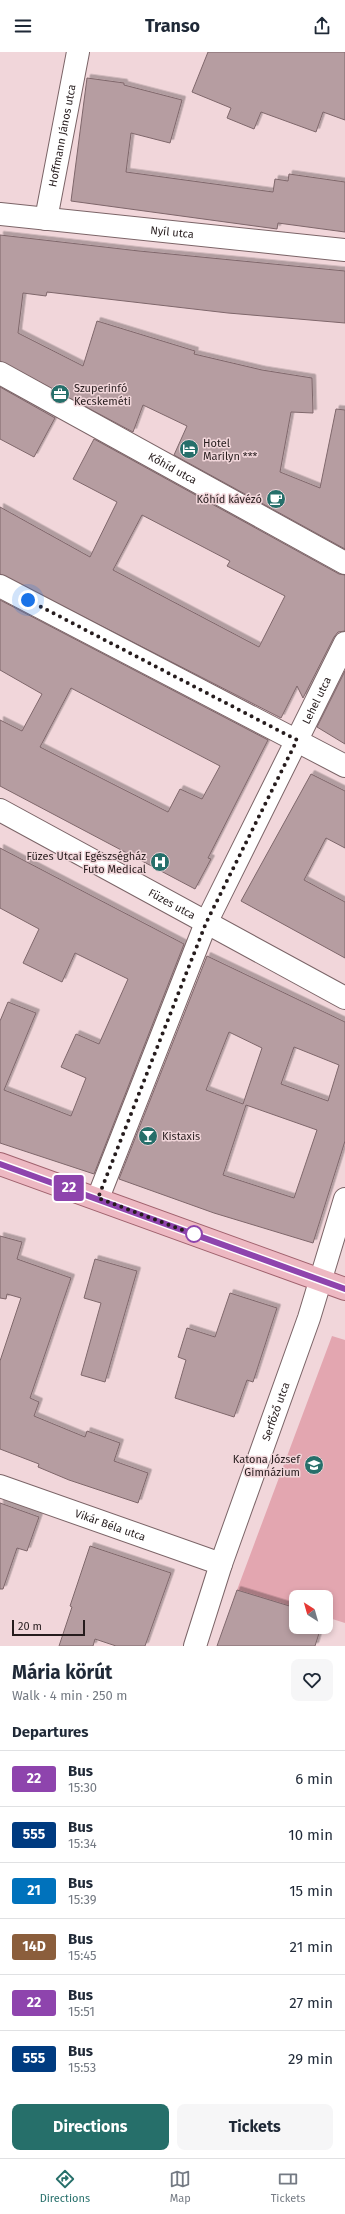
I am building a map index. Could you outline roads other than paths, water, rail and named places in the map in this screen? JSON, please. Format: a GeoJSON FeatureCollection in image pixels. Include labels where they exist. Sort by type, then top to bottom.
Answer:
{"type":"FeatureCollection","features":[{"type":"Feature","properties":{"kind":"main road"},"geometry":{"type":"LineString","coordinates":[[0,1164],[98,1198],[319,1281],[345,1289]]}},
{"type":"Feature","properties":{"kind":"street","name":"Hoffmann János utca"},"geometry":{"type":"LineString","coordinates":[[46,219],[78,52]]}},
{"type":"Feature","properties":{"kind":"street","name":"Nyíl utca"},"geometry":{"type":"LineString","coordinates":[[0,214],[345,250]]}},
{"type":"Feature","properties":{"kind":"street","name":"Kőhíd utca"},"geometry":{"type":"LineString","coordinates":[[0,373],[345,563]]}},
{"type":"Feature","properties":{"kind":"street"},"geometry":{"type":"LineString","coordinates":[[0,586],[345,766]]}},
{"type":"Feature","properties":{"kind":"street","name":"Lehel utca"},"geometry":{"type":"LineString","coordinates":[[98,1198],[206,923],[345,643]]}},
{"type":"Feature","properties":{"kind":"street","name":"Füzes utca"},"geometry":{"type":"LineString","coordinates":[[0,810],[345,998]]}},
{"type":"Feature","properties":{"kind":"street","name":"Serfőző utca"},"geometry":{"type":"LineString","coordinates":[[196,1646],[221,1564],[309,1318],[345,1199]]}},
{"type":"Feature","properties":{"kind":"street","name":"Vikár Béla utca"},"geometry":{"type":"LineString","coordinates":[[0,1486],[221,1564]]}},
{"type":"Feature","properties":{"kind":"place","name":"Szuperinfó Kecskeméti"},"geometry":{"type":"Point","coordinates":[60,394]}},
{"type":"Feature","properties":{"kind":"place","name":"Hotel Marilyn ***"},"geometry":{"type":"Point","coordinates":[189,449]}},
{"type":"Feature","properties":{"kind":"place","name":"Kőhíd kávézó"},"geometry":{"type":"Point","coordinates":[276,499]}},
{"type":"Feature","properties":{"kind":"place","name":"Füzes Utcai Egészségház Futo Medical"},"geometry":{"type":"Point","coordinates":[160,862]}},
{"type":"Feature","properties":{"kind":"place","name":"Kistaxis"},"geometry":{"type":"Point","coordinates":[148,1136]}},
{"type":"Feature","properties":{"kind":"place","name":"Katona József Gimnázium"},"geometry":{"type":"Point","coordinates":[314,1465]}}]}
